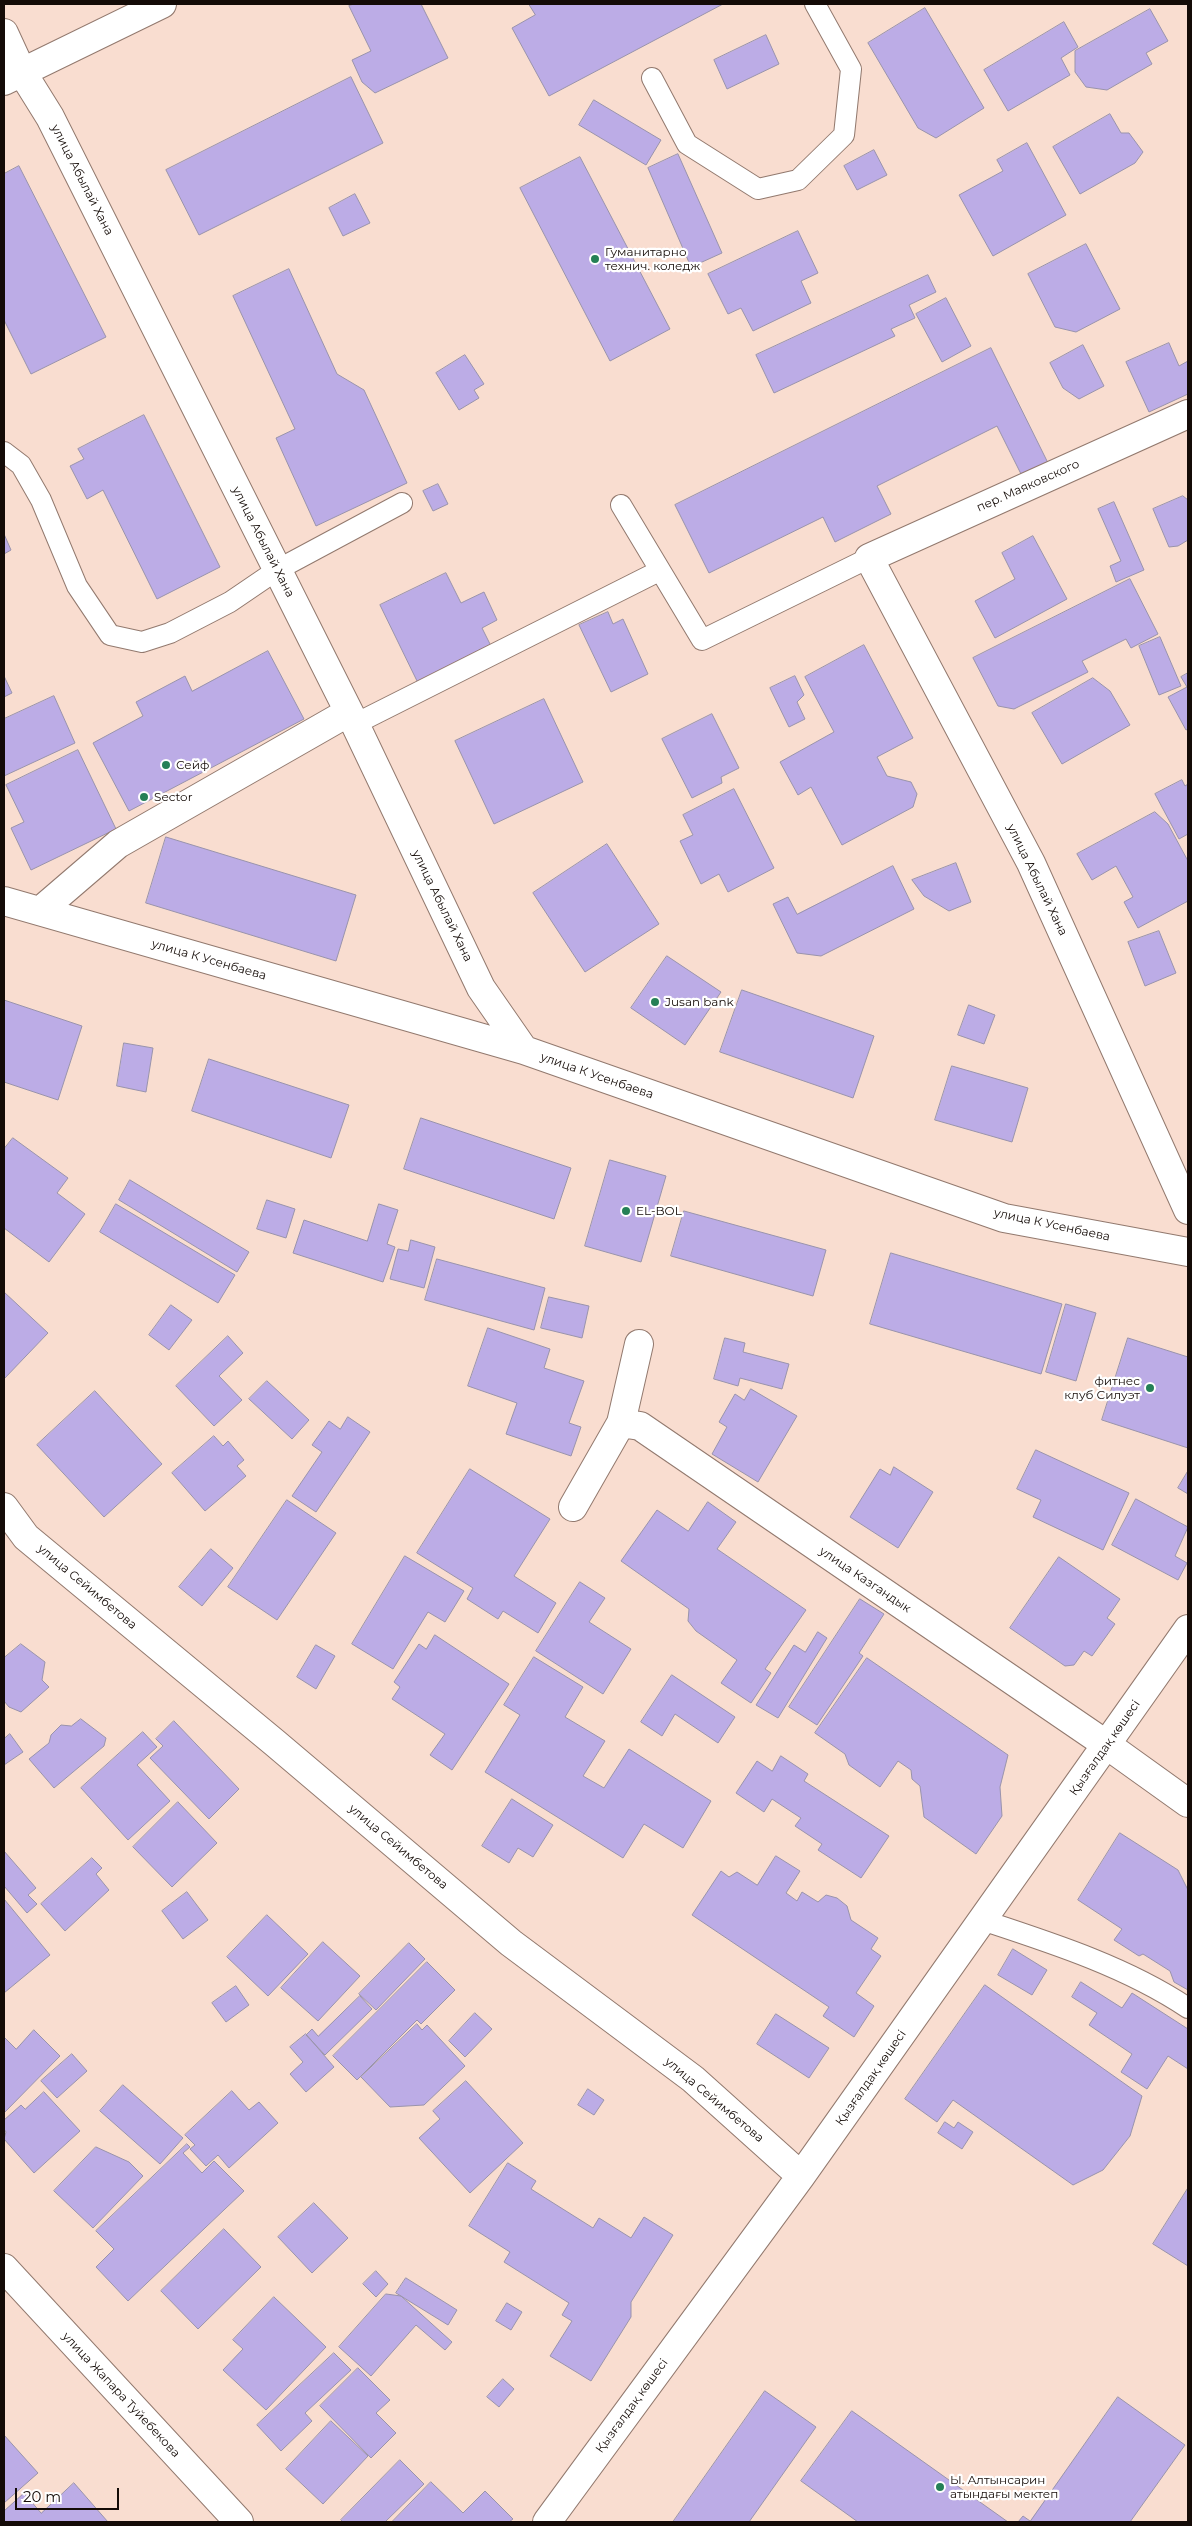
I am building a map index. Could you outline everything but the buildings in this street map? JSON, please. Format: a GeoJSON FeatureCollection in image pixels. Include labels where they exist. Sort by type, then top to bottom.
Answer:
{"type":"FeatureCollection","features":[{"type":"Feature","properties":{"kind":"street"},"geometry":{"type":"LineString","coordinates":[[13,77],[162,4]]}},
{"type":"Feature","properties":{"kind":"street","name":"улица Абылай Хана"},"geometry":{"type":"LineString","coordinates":[[4,33],[13,77],[50,117],[352,718],[481,988],[524,1050]]}},
{"type":"Feature","properties":{"kind":"street","name":"пер. Маяковского"},"geometry":{"type":"LineString","coordinates":[[869,558],[1188,414]]}},
{"type":"Feature","properties":{"kind":"street","name":"улица Абылай Хана"},"geometry":{"type":"LineString","coordinates":[[869,558],[1031,864],[1188,1210]]}},
{"type":"Feature","properties":{"kind":"street"},"geometry":{"type":"LineString","coordinates":[[40,911],[118,844],[352,718]]}},
{"type":"Feature","properties":{"kind":"street","name":"улица К Усенбаева"},"geometry":{"type":"LineString","coordinates":[[4,900],[524,1050],[1004,1218],[1188,1252]]}},
{"type":"Feature","properties":{"kind":"street"},"geometry":{"type":"LineString","coordinates":[[573,1507],[620,1423],[639,1344]]}},
{"type":"Feature","properties":{"kind":"street","name":"улица Казгандык"},"geometry":{"type":"LineString","coordinates":[[620,1423],[640,1426],[1106,1745],[1188,1804]]}},
{"type":"Feature","properties":{"kind":"street","name":"улица Сейимбетова"},"geometry":{"type":"LineString","coordinates":[[4,1508],[26,1536],[275,1742],[511,1943],[693,2079],[801,2176]]}},
{"type":"Feature","properties":{"kind":"street","name":"Қызғалдақ көшесі"},"geometry":{"type":"LineString","coordinates":[[546,2522],[801,2176],[1188,1629]]}},
{"type":"Feature","properties":{"kind":"street","name":"улица Жапара Туйебекова"},"geometry":{"type":"LineString","coordinates":[[4,2268],[239,2522]]}},
{"type":"Feature","properties":{"kind":"lane"},"geometry":{"type":"LineString","coordinates":[[652,78],[687,144],[758,189],[798,180],[844,135],[851,69],[815,4]]}},
{"type":"Feature","properties":{"kind":"lane"},"geometry":{"type":"LineString","coordinates":[[4,452],[21,465],[41,500],[77,586],[110,635],[142,642],[170,633],[230,602],[277,570],[402,503]]}},
{"type":"Feature","properties":{"kind":"lane"},"geometry":{"type":"LineString","coordinates":[[621,505],[702,640],[869,558]]}},
{"type":"Feature","properties":{"kind":"lane"},"geometry":{"type":"LineString","coordinates":[[352,718],[659,571]]}},
{"type":"Feature","properties":{"kind":"lane"},"geometry":{"type":"LineString","coordinates":[[982,1920],[1084,1956],[1164,1992],[1188,2008]]}},
{"type":"Feature","properties":{"kind":"place","name":"Гуманитарно технич. коледж"},"geometry":{"type":"Point","coordinates":[595,259]}},
{"type":"Feature","properties":{"kind":"place","name":"Сейф"},"geometry":{"type":"Point","coordinates":[166,765]}},
{"type":"Feature","properties":{"kind":"place","name":"Sector"},"geometry":{"type":"Point","coordinates":[144,797]}},
{"type":"Feature","properties":{"kind":"place","name":"Jusan bank"},"geometry":{"type":"Point","coordinates":[655,1002]}},
{"type":"Feature","properties":{"kind":"place","name":"EL-BOL"},"geometry":{"type":"Point","coordinates":[626,1211]}},
{"type":"Feature","properties":{"kind":"place","name":"фитнес клуб Силуэт"},"geometry":{"type":"Point","coordinates":[1150,1388]}},
{"type":"Feature","properties":{"kind":"place","name":"Ы. Алтынсарин атындағы мектеп"},"geometry":{"type":"Point","coordinates":[940,2487]}}]}
